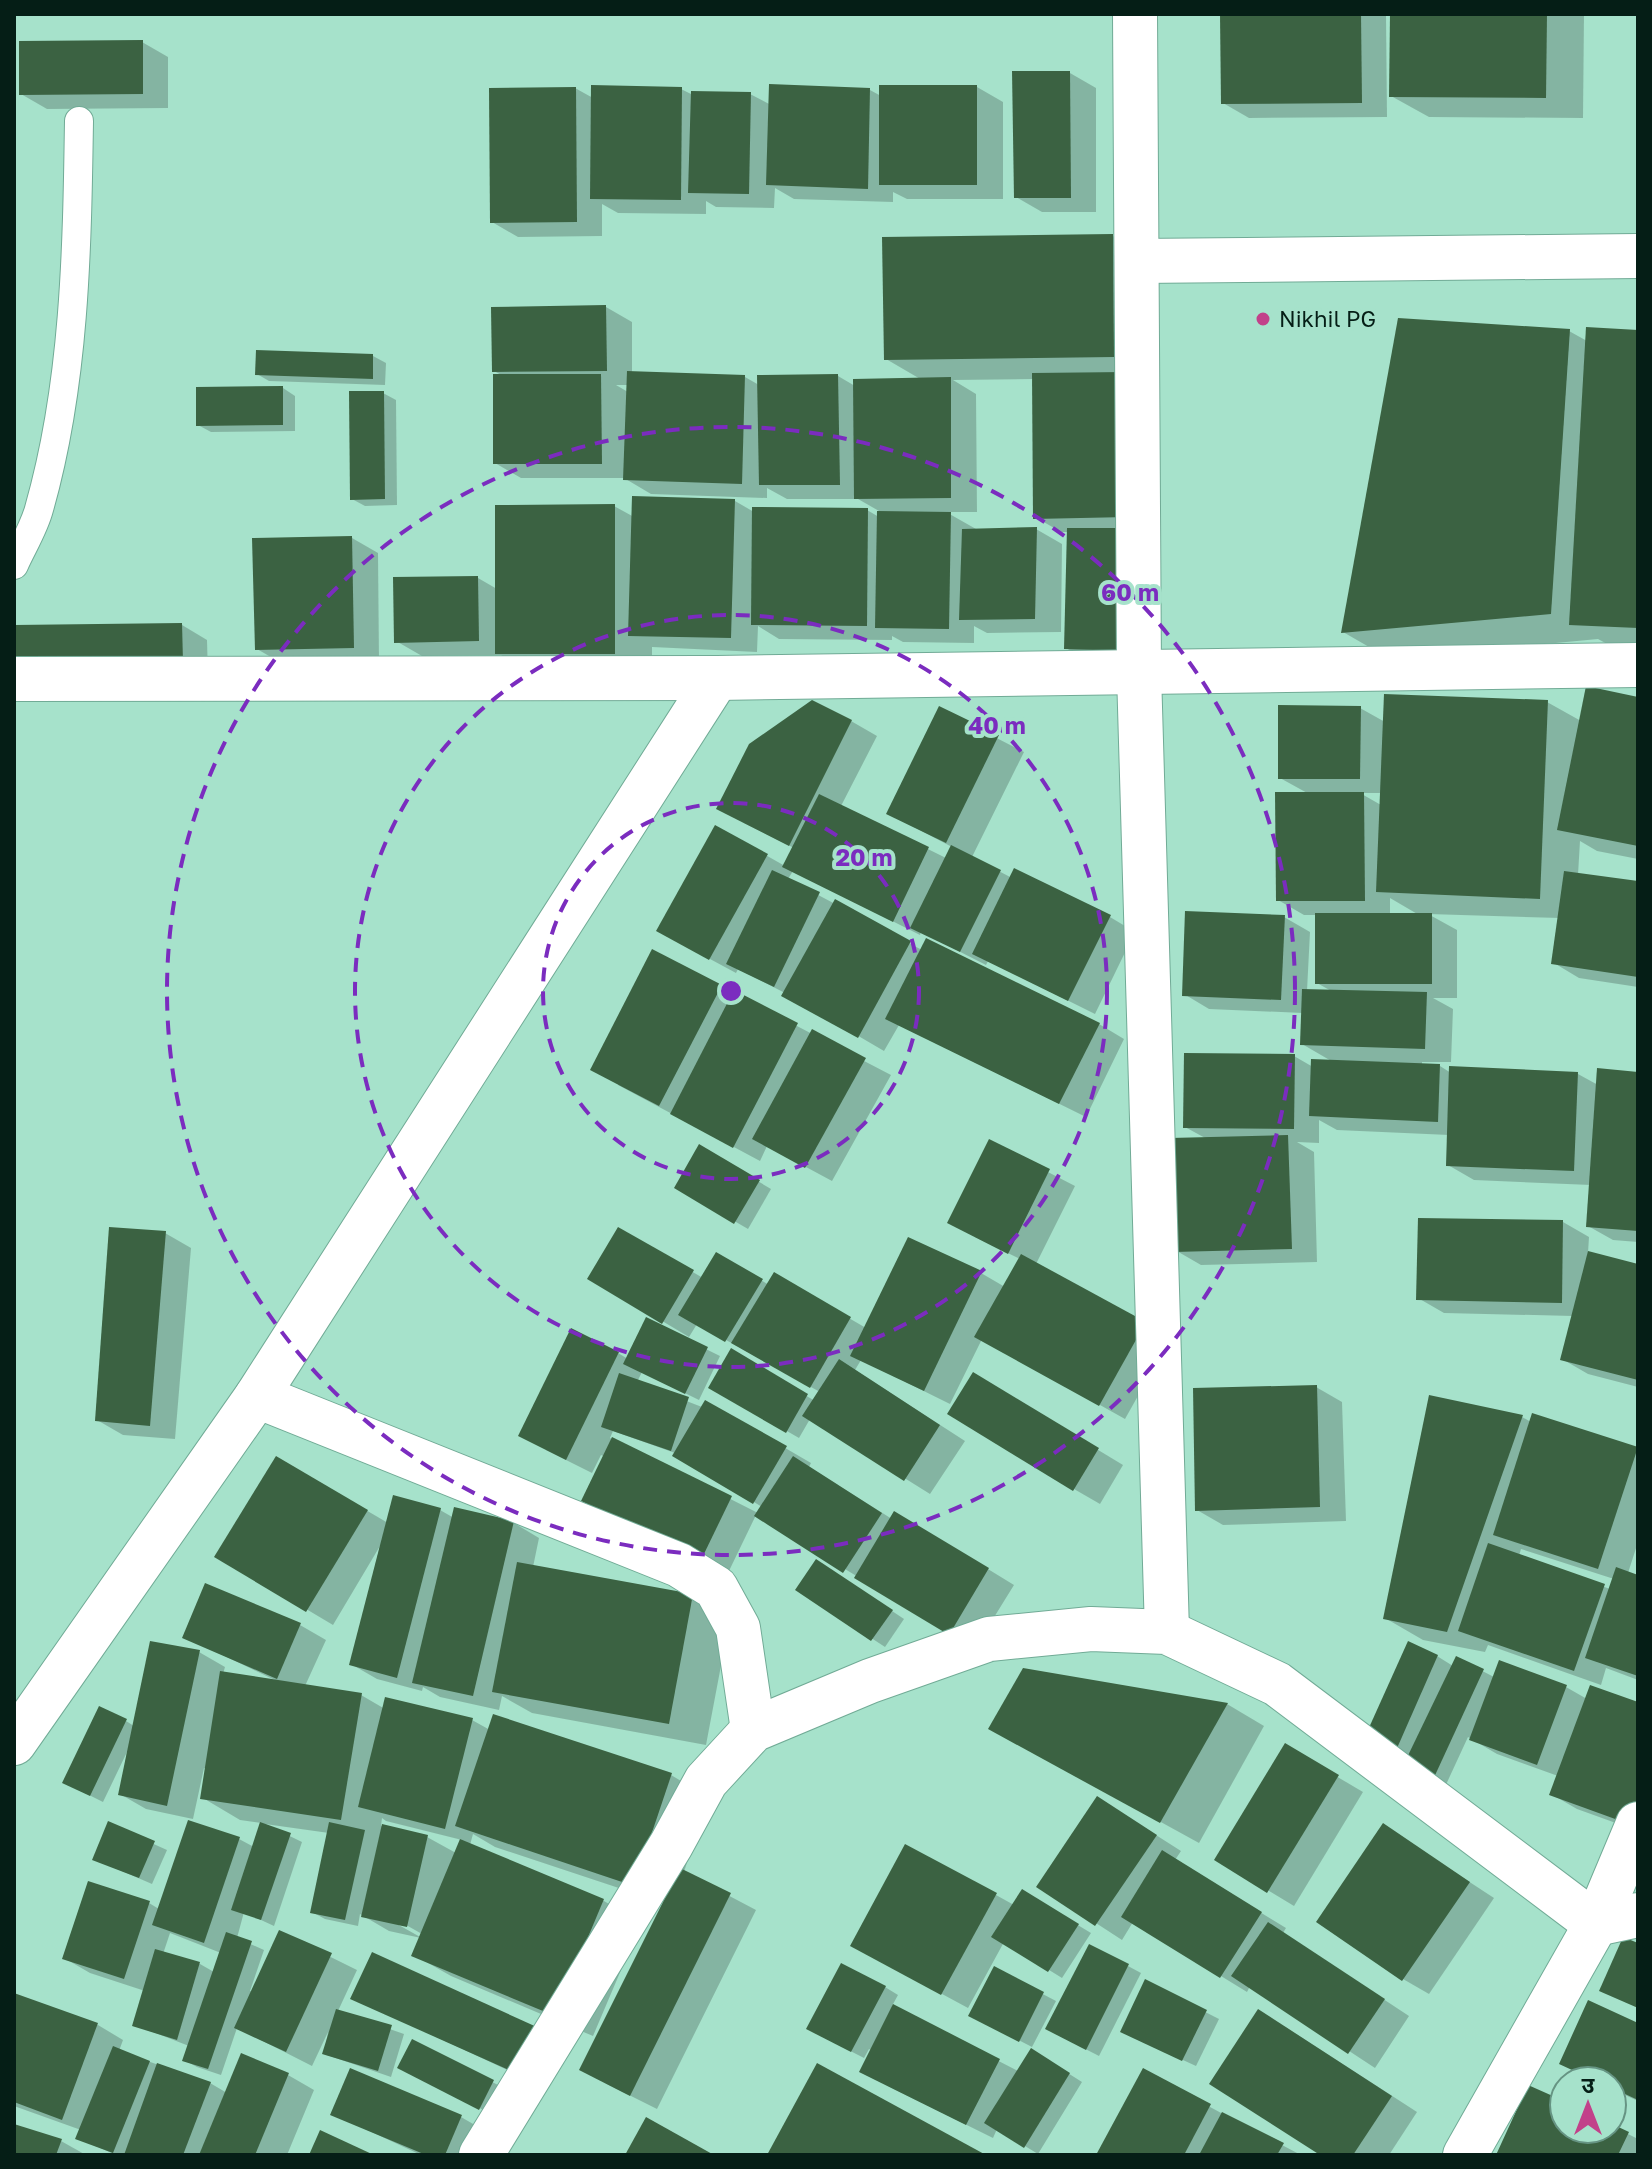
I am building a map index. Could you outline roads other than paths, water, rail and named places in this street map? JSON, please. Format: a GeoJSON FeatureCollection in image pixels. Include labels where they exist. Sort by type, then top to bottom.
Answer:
{"type":"FeatureCollection","features":[{"type":"Feature","properties":{"kind":"street"},"geometry":{"type":"LineString","coordinates":[[1135,14],[1139,673],[1167,1632]]}},
{"type":"Feature","properties":{"kind":"street"},"geometry":{"type":"LineString","coordinates":[[1137,261],[1638,256]]}},
{"type":"Feature","properties":{"kind":"street"},"geometry":{"type":"LineString","coordinates":[[14,679],[717,678],[1638,665]]}},
{"type":"Feature","properties":{"kind":"street"},"geometry":{"type":"LineString","coordinates":[[14,1743],[257,1396],[717,678]]}},
{"type":"Feature","properties":{"kind":"street"},"geometry":{"type":"LineString","coordinates":[[257,1396],[679,1565],[716,1588],[738,1628],[753,1730]]}},
{"type":"Feature","properties":{"kind":"street"},"geometry":{"type":"LineString","coordinates":[[481,2155],[671,1845],[706,1781],[753,1730],[870,1681],[989,1639],[1091,1629],[1167,1632],[1277,1684],[1596,1924],[1638,1915]]}},
{"type":"Feature","properties":{"kind":"street"},"geometry":{"type":"LineString","coordinates":[[1465,2155],[1596,1924],[1638,1824]]}},
{"type":"Feature","properties":{"kind":"lane"},"geometry":{"type":"LineString","coordinates":[[14,565],[39,511],[63,397],[77,260],[79,121]]}},
{"type":"Feature","properties":{"kind":"place","name":"Nikhil PG"},"geometry":{"type":"Point","coordinates":[1263,319]}}]}
